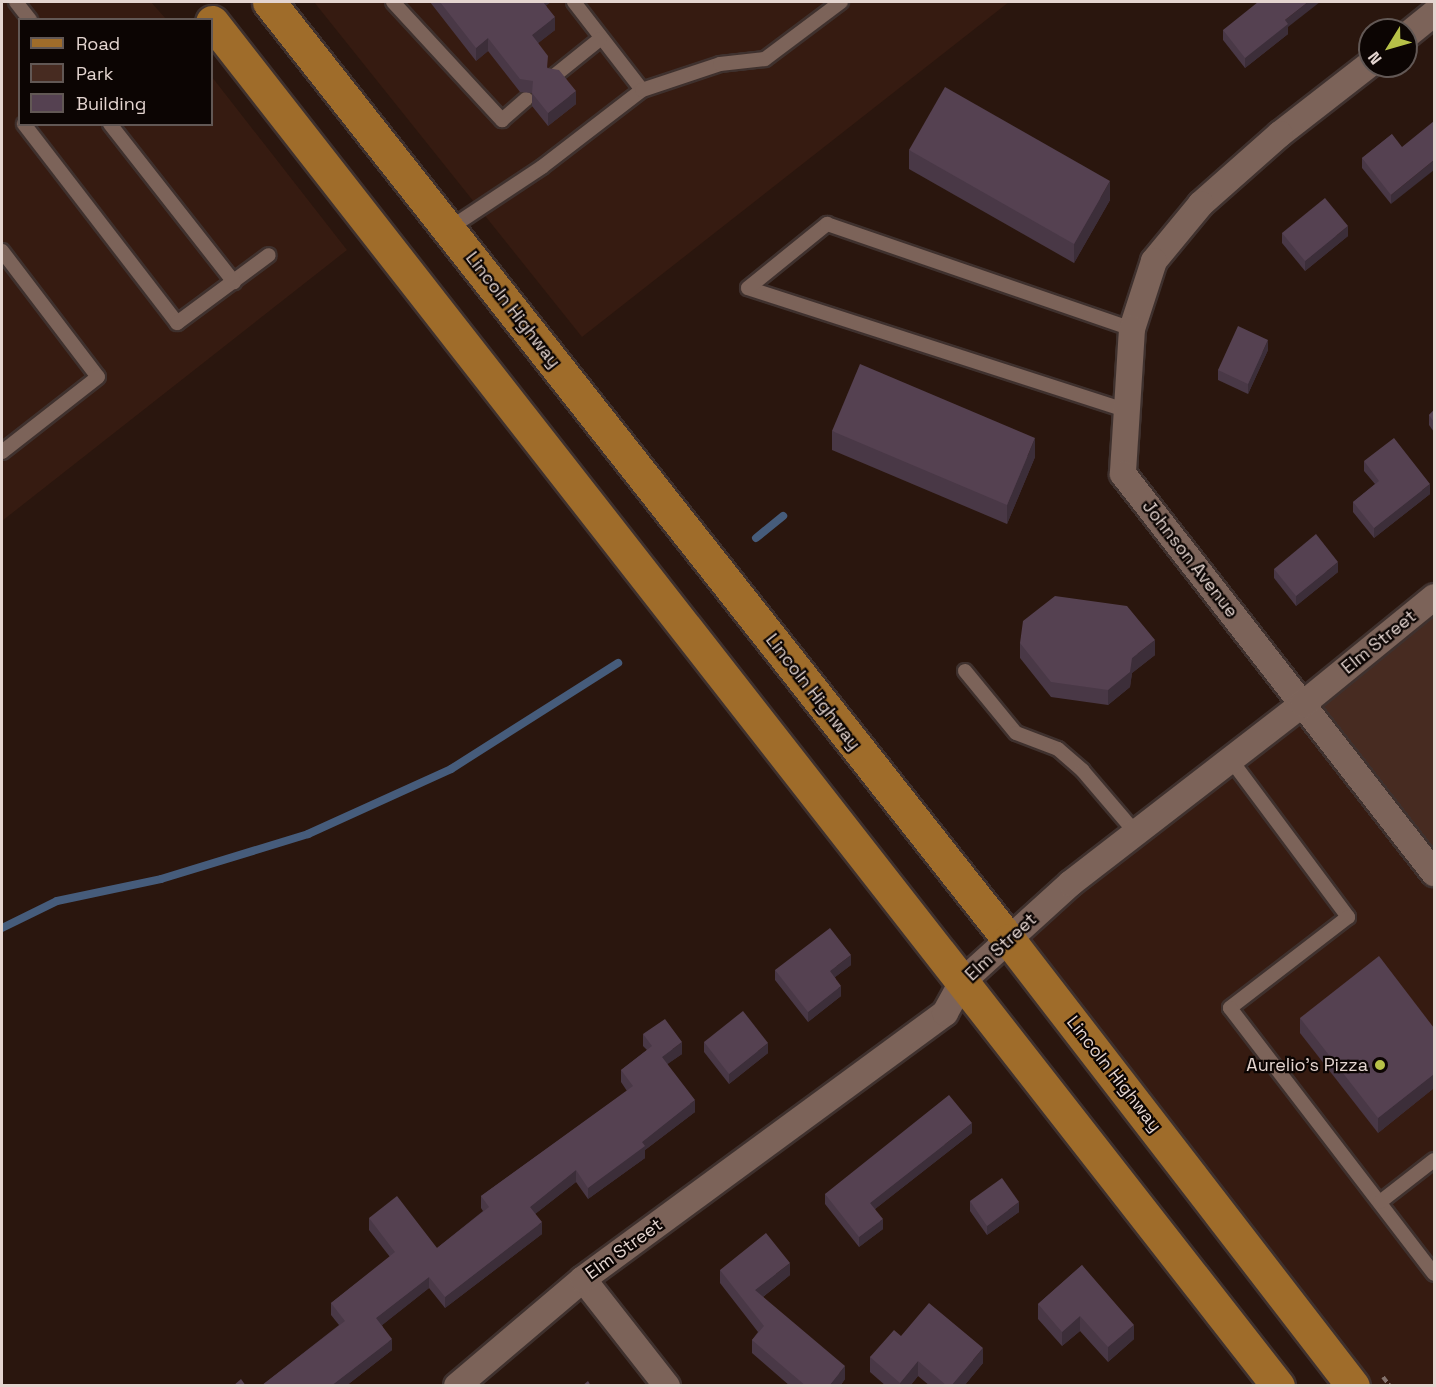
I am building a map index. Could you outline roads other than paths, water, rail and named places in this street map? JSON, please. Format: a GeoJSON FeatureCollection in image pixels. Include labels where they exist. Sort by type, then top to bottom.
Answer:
{"type":"FeatureCollection","features":[{"type":"Feature","properties":{"kind":"main road"},"geometry":{"type":"LineString","coordinates":[[196,2],[208,18]]}},
{"type":"Feature","properties":{"kind":"main road","name":"Lincoln Highway"},"geometry":{"type":"LineString","coordinates":[[269,2],[450,228],[1009,940],[1353,1386]]}},
{"type":"Feature","properties":{"kind":"main road"},"geometry":{"type":"LineString","coordinates":[[213,25],[560,473],[963,981],[1278,1386]]}},
{"type":"Feature","properties":{"kind":"street"},"geometry":{"type":"LineString","coordinates":[[1418,26],[1434,13]]}},
{"type":"Feature","properties":{"kind":"street","name":"Johnson Avenue"},"geometry":{"type":"LineString","coordinates":[[1358,73],[1280,134],[1201,204],[1154,261],[1132,329],[1124,474],[1434,873]]}},
{"type":"Feature","properties":{"kind":"street","name":"Elm Street"},"geometry":{"type":"LineString","coordinates":[[458,1386],[583,1279],[945,1013],[963,981],[1071,883],[1304,704],[1434,597]]}},
{"type":"Feature","properties":{"kind":"street"},"geometry":{"type":"LineString","coordinates":[[583,1279],[667,1386]]}},
{"type":"Feature","properties":{"kind":"lane"},"geometry":{"type":"LineString","coordinates":[[16,2],[28,18]]}},
{"type":"Feature","properties":{"kind":"lane"},"geometry":{"type":"LineString","coordinates":[[393,2],[502,120],[526,99]]}},
{"type":"Feature","properties":{"kind":"lane"},"geometry":{"type":"LineString","coordinates":[[574,2],[600,39],[642,90]]}},
{"type":"Feature","properties":{"kind":"lane"},"geometry":{"type":"LineString","coordinates":[[450,228],[542,167],[642,90],[720,64],[765,59],[841,2]]}},
{"type":"Feature","properties":{"kind":"lane"},"geometry":{"type":"LineString","coordinates":[[554,76],[600,39]]}},
{"type":"Feature","properties":{"kind":"lane"},"geometry":{"type":"LineString","coordinates":[[26,126],[177,323],[269,255]]}},
{"type":"Feature","properties":{"kind":"lane"},"geometry":{"type":"LineString","coordinates":[[112,126],[234,282]]}},
{"type":"Feature","properties":{"kind":"lane"},"geometry":{"type":"LineString","coordinates":[[1128,411],[748,288],[827,224],[1132,329]]}},
{"type":"Feature","properties":{"kind":"lane"},"geometry":{"type":"LineString","coordinates":[[2,251],[98,377],[2,452]]}},
{"type":"Feature","properties":{"kind":"lane"},"geometry":{"type":"LineString","coordinates":[[965,671],[1016,734],[1058,749],[1083,771],[1136,833]]}},
{"type":"Feature","properties":{"kind":"lane"},"geometry":{"type":"LineString","coordinates":[[1231,760],[1348,917],[1230,1008],[1380,1202],[1430,1258],[1434,1274]]}},
{"type":"Feature","properties":{"kind":"lane"},"geometry":{"type":"LineString","coordinates":[[1380,1202],[1434,1160]]}},
{"type":"Feature","properties":{"kind":"waterway"},"geometry":{"type":"LineString","coordinates":[[756,538],[783,516]]}},
{"type":"Feature","properties":{"kind":"waterway"},"geometry":{"type":"LineString","coordinates":[[2,928],[57,901],[161,879],[308,834],[451,769],[618,663]]}},
{"type":"Feature","properties":{"kind":"place","name":"Aurelio's Pizza"},"geometry":{"type":"Point","coordinates":[1380,1065]}}]}
